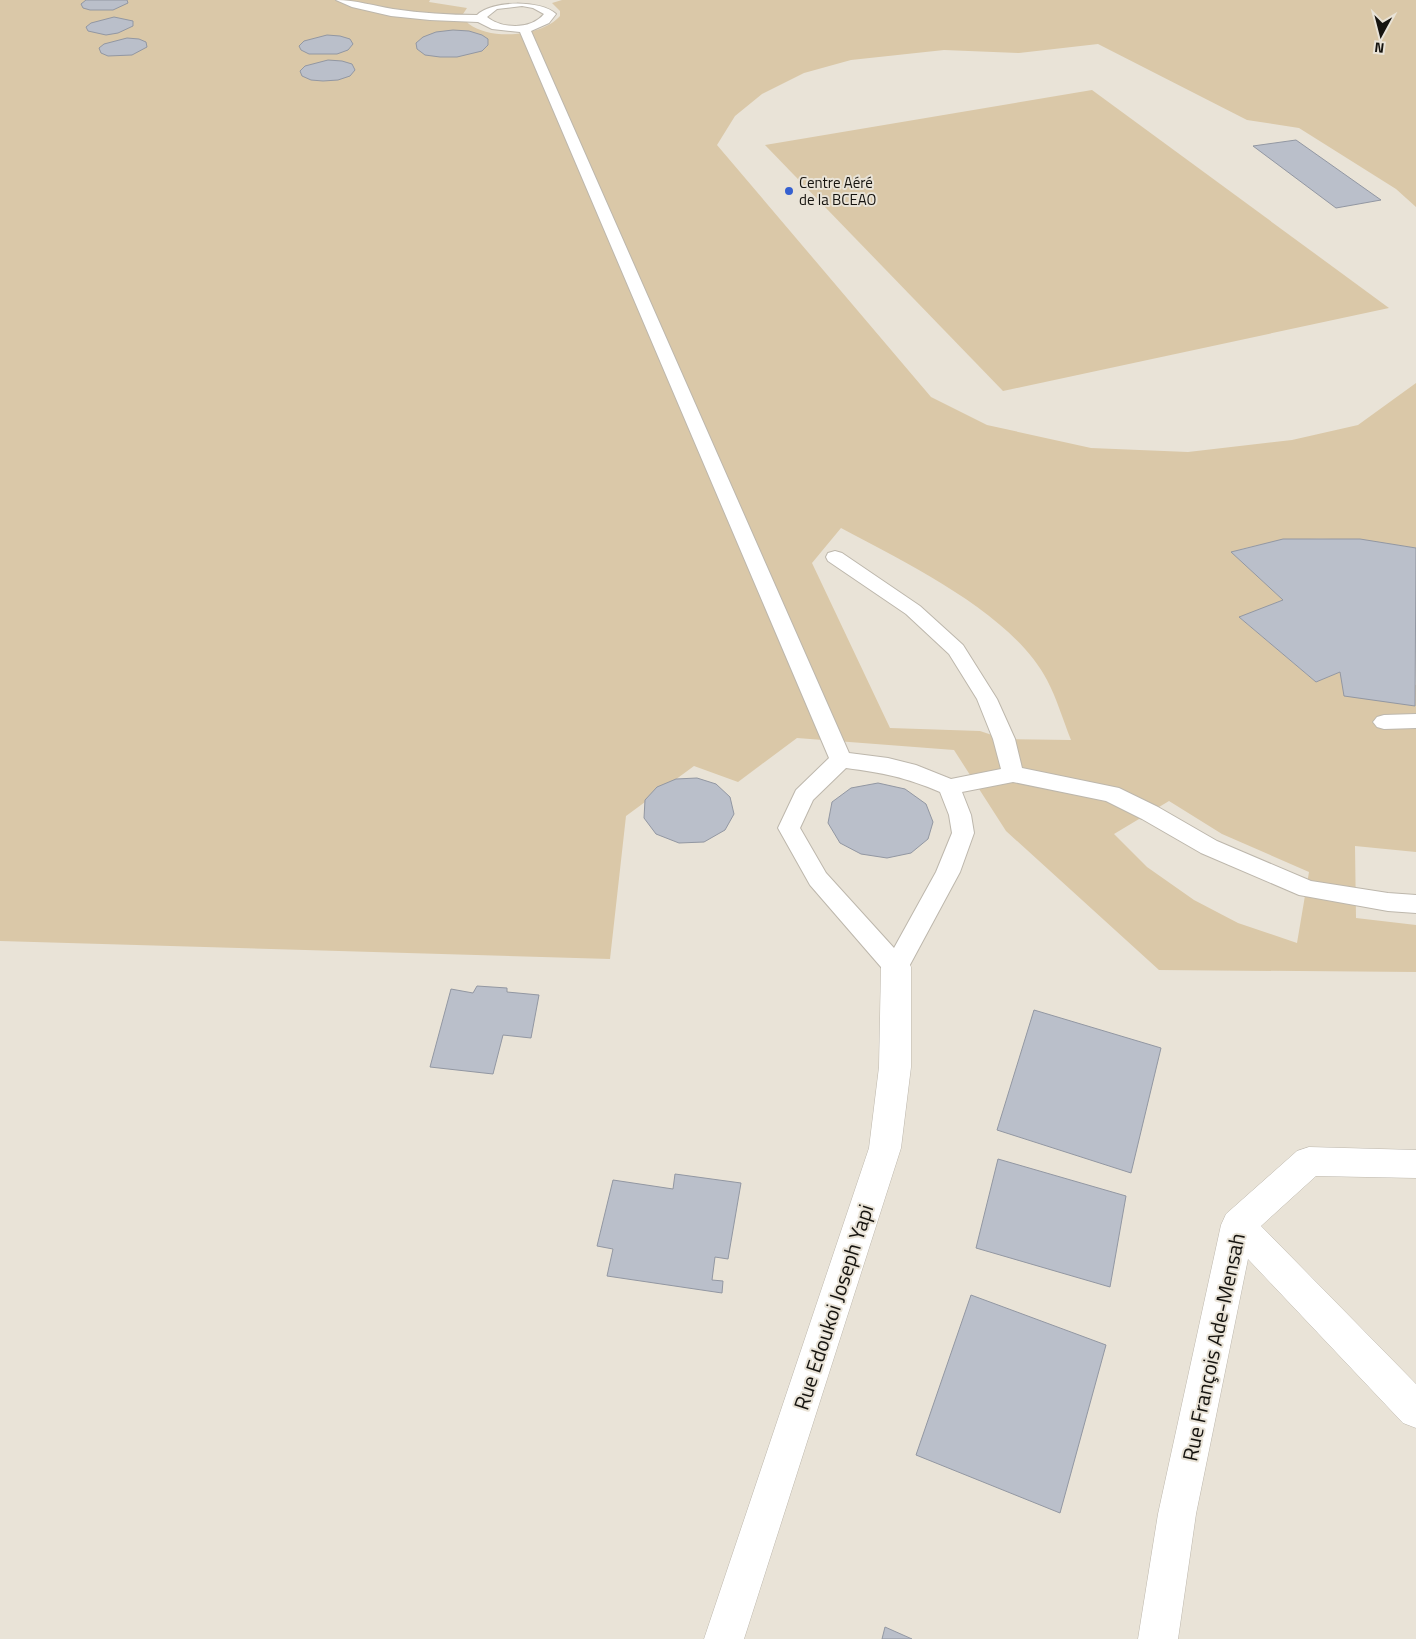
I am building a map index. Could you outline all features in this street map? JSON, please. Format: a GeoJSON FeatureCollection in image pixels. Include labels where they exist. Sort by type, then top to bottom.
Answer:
{"type":"FeatureCollection","features":[{"type":"Feature","properties":{"kind":"street","name":"Rue Edoukoi Joseph Yapi"},"geometry":{"type":"LineString","coordinates":[[724,1639],[885,1148],[895,1067],[896,967]]}},
{"type":"Feature","properties":{"kind":"street","name":"Rue François Ade-Mensah"},"geometry":{"type":"LineString","coordinates":[[1158,1639],[1177,1514],[1238,1225],[1310,1161],[1416,1164]]}},
{"type":"Feature","properties":{"kind":"street"},"geometry":{"type":"LineString","coordinates":[[1238,1225],[1416,1410]]}},
{"type":"Feature","properties":{"kind":"lane"},"geometry":{"type":"LineString","coordinates":[[342,0],[395,12],[460,19],[481,18]]}},
{"type":"Feature","properties":{"kind":"lane"},"geometry":{"type":"LineString","coordinates":[[522,3],[546,9],[550,14],[548,20],[538,25],[524,28],[495,27],[485,23],[481,18],[484,12],[493,7],[522,3]]}},
{"type":"Feature","properties":{"kind":"lane"},"geometry":{"type":"LineString","coordinates":[[524,28],[841,760]]}},
{"type":"Feature","properties":{"kind":"lane"},"geometry":{"type":"LineString","coordinates":[[835,557],[913,610],[956,650],[987,699],[1004,739],[1014,774]]}},
{"type":"Feature","properties":{"kind":"lane"},"geometry":{"type":"LineString","coordinates":[[1384,722],[1416,721]]}},
{"type":"Feature","properties":{"kind":"lane"},"geometry":{"type":"LineString","coordinates":[[841,760],[888,766],[916,773],[949,787],[1014,774],[1111,794],[1150,813],[1209,847],[1307,889],[1388,902],[1416,904]]}},
{"type":"Feature","properties":{"kind":"lane"},"geometry":{"type":"LineString","coordinates":[[841,760],[804,796],[790,828],[818,879],[896,967],[948,872],[963,834],[960,815],[949,787]]}},
{"type":"Feature","properties":{"kind":"shaded area"},"geometry":{"type":"Polygon","coordinates":[[[0,0],[430,0],[429,2],[467,8],[463,14],[466,21],[479,29],[490,33],[516,34],[530,32],[552,23],[560,16],[560,11],[552,3],[562,0],[1416,0],[1416,207],[1396,189],[1299,128],[1247,120],[1098,44],[1019,53],[944,50],[851,60],[804,73],[762,94],[735,116],[717,145],[931,397],[987,425],[1091,448],[1188,452],[1292,440],[1358,425],[1416,383],[1416,548],[1347,540],[1301,539],[1255,546],[1232,552],[1283,600],[1240,618],[1316,682],[1340,672],[1416,685],[1416,852],[1355,846],[1356,918],[1416,925],[1416,972],[1159,970],[1006,831],[954,750],[797,738],[738,782],[694,766],[626,816],[610,959],[0,941],[0,0]],[[841,528],[812,563],[890,728],[980,731],[1004,739],[1071,740],[1047,680],[1031,656],[1009,633],[984,612],[955,592],[841,528]],[[1169,801],[1114,834],[1147,867],[1194,900],[1238,923],[1297,943],[1309,872],[1222,834],[1169,801]]]}},
{"type":"Feature","properties":{"kind":"shaded area"},"geometry":{"type":"Polygon","coordinates":[[[1092,90],[1389,308],[1003,391],[765,145],[1092,90]]]}},
{"type":"Feature","properties":{"kind":"building"},"geometry":{"type":"Polygon","coordinates":[[[86,0],[127,0],[128,3],[113,10],[90,10],[83,8],[81,4],[86,0]]]}},
{"type":"Feature","properties":{"kind":"building"},"geometry":{"type":"Polygon","coordinates":[[[114,17],[133,21],[133,26],[118,33],[106,35],[88,31],[86,27],[91,23],[114,17]]]}},
{"type":"Feature","properties":{"kind":"building"},"geometry":{"type":"Polygon","coordinates":[[[469,31],[482,35],[488,39],[488,45],[482,51],[457,57],[425,55],[417,49],[416,43],[423,37],[436,32],[469,31]]]}},
{"type":"Feature","properties":{"kind":"building"},"geometry":{"type":"Polygon","coordinates":[[[327,35],[350,39],[353,44],[348,50],[337,54],[309,54],[301,50],[299,46],[304,41],[327,35]]]}},
{"type":"Feature","properties":{"kind":"building"},"geometry":{"type":"Polygon","coordinates":[[[127,38],[146,42],[147,47],[132,55],[108,56],[101,53],[99,48],[104,44],[127,38]]]}},
{"type":"Feature","properties":{"kind":"building"},"geometry":{"type":"Polygon","coordinates":[[[328,60],[352,64],[355,70],[350,76],[338,80],[311,80],[302,76],[300,71],[305,66],[328,60]]]}},
{"type":"Feature","properties":{"kind":"building"},"geometry":{"type":"Polygon","coordinates":[[[1296,140],[1381,200],[1336,208],[1253,146],[1296,140]]]}},
{"type":"Feature","properties":{"kind":"building"},"geometry":{"type":"Polygon","coordinates":[[[1283,539],[1360,539],[1416,548],[1415,706],[1344,696],[1340,672],[1316,682],[1239,617],[1283,600],[1231,552],[1283,539]]]}},
{"type":"Feature","properties":{"kind":"building"},"geometry":{"type":"Polygon","coordinates":[[[697,778],[716,784],[730,797],[734,814],[725,830],[704,842],[679,843],[656,834],[644,818],[645,800],[657,787],[676,779],[697,778]]]}},
{"type":"Feature","properties":{"kind":"building"},"geometry":{"type":"Polygon","coordinates":[[[878,783],[905,789],[926,804],[933,822],[928,839],[911,853],[887,858],[861,854],[840,843],[828,823],[832,802],[851,788],[878,783]]]}},
{"type":"Feature","properties":{"kind":"building"},"geometry":{"type":"Polygon","coordinates":[[[477,986],[507,988],[507,992],[539,995],[531,1038],[503,1035],[493,1074],[430,1067],[451,989],[473,993],[477,986]]]}},
{"type":"Feature","properties":{"kind":"building"},"geometry":{"type":"Polygon","coordinates":[[[1034,1010],[1161,1048],[1131,1173],[997,1130],[1034,1010]]]}},
{"type":"Feature","properties":{"kind":"building"},"geometry":{"type":"Polygon","coordinates":[[[998,1159],[1126,1196],[1110,1287],[976,1248],[998,1159]]]}},
{"type":"Feature","properties":{"kind":"building"},"geometry":{"type":"Polygon","coordinates":[[[675,1174],[741,1183],[728,1259],[715,1257],[712,1280],[723,1281],[722,1293],[607,1276],[613,1249],[597,1246],[613,1180],[673,1189],[675,1174]]]}},
{"type":"Feature","properties":{"kind":"building"},"geometry":{"type":"Polygon","coordinates":[[[971,1295],[1106,1345],[1060,1513],[916,1455],[971,1295]]]}},
{"type":"Feature","properties":{"kind":"building"},"geometry":{"type":"Polygon","coordinates":[[[885,1627],[912,1639],[882,1639],[885,1627]]]}},
{"type":"Feature","properties":{"kind":"place","name":"Centre Aéré de la BCEAO"},"geometry":{"type":"Point","coordinates":[789,191]}}]}
